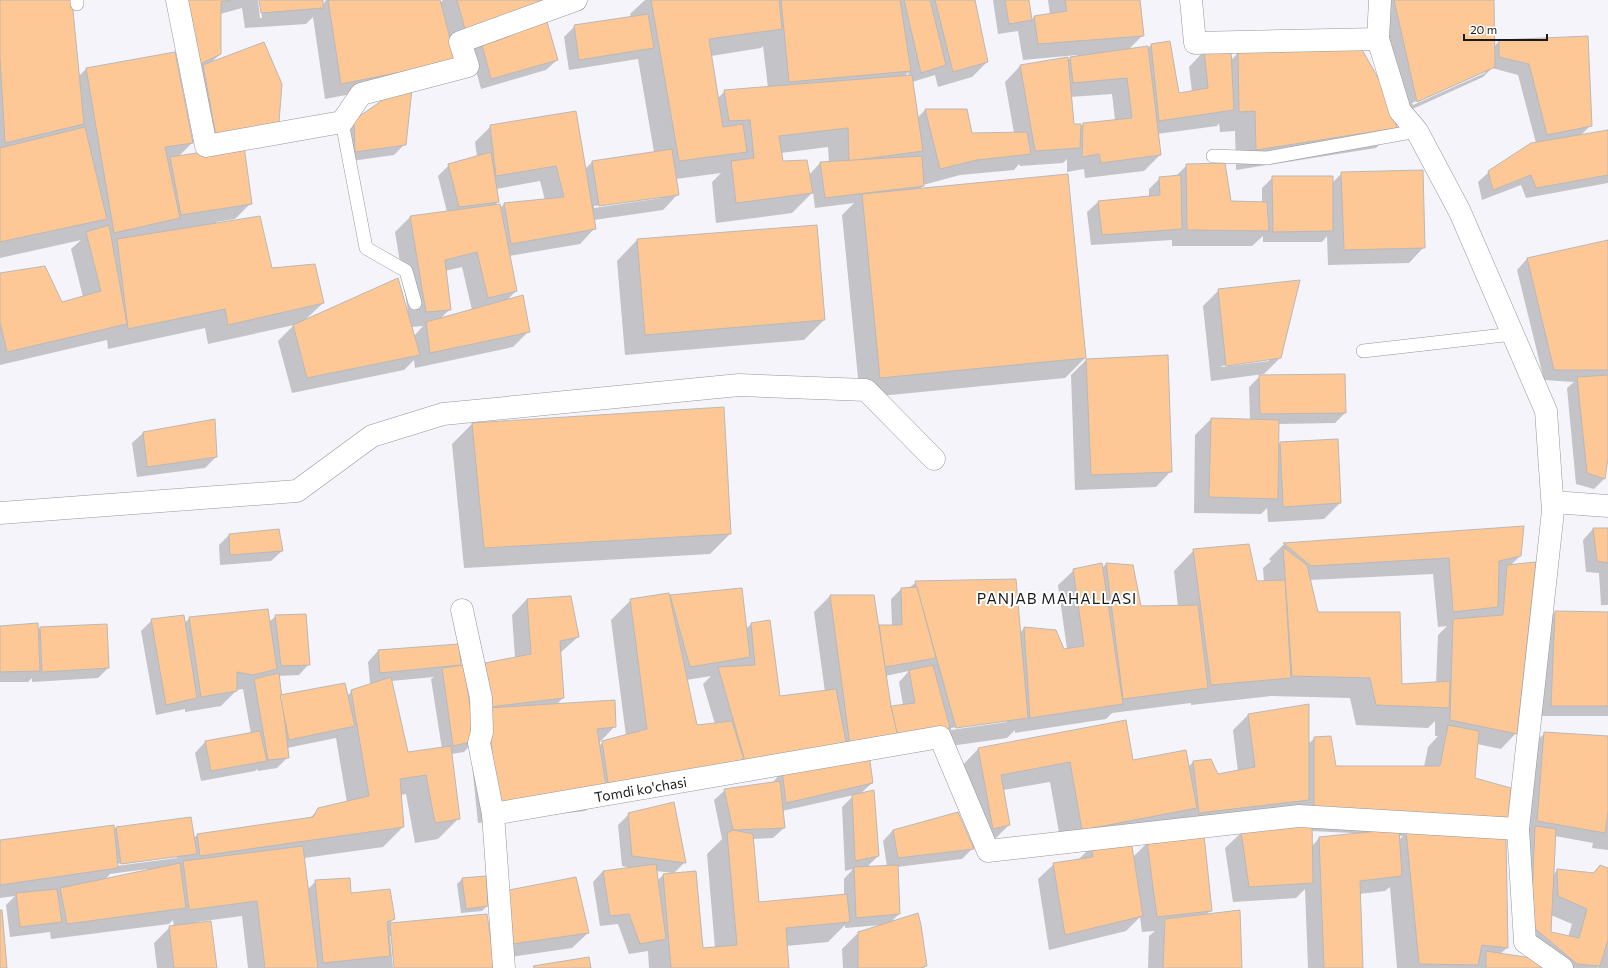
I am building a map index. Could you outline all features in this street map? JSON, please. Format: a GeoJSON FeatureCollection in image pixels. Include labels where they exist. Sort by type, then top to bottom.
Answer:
{"type":"FeatureCollection","features":[{"type":"Feature","properties":{"kind":"street"},"geometry":{"type":"LineString","coordinates":[[177,0],[206,146],[342,122],[361,94],[468,66],[460,42],[576,0]]}},
{"type":"Feature","properties":{"kind":"street"},"geometry":{"type":"LineString","coordinates":[[1191,0],[1195,43],[1378,39]]}},
{"type":"Feature","properties":{"kind":"street"},"geometry":{"type":"LineString","coordinates":[[1380,0],[1378,39],[1400,111],[1417,131],[1460,212],[1546,411],[1553,502],[1518,829],[1525,942],[1562,968]]}},
{"type":"Feature","properties":{"kind":"street"},"geometry":{"type":"LineString","coordinates":[[0,513],[297,491],[372,436],[443,414],[739,385],[866,390],[934,460]]}},
{"type":"Feature","properties":{"kind":"street"},"geometry":{"type":"LineString","coordinates":[[1553,502],[1608,506]]}},
{"type":"Feature","properties":{"kind":"street"},"geometry":{"type":"LineString","coordinates":[[462,610],[481,698],[482,732],[479,743],[494,814],[504,968]]}},
{"type":"Feature","properties":{"kind":"street","name":"Tomdi ko'chasi"},"geometry":{"type":"LineString","coordinates":[[494,814],[940,737],[988,851],[1299,816],[1518,829]]}},
{"type":"Feature","properties":{"kind":"lane"},"geometry":{"type":"LineString","coordinates":[[342,122],[366,248],[406,271],[415,303]]}},
{"type":"Feature","properties":{"kind":"lane"},"geometry":{"type":"LineString","coordinates":[[1213,156],[1267,158],[1417,131]]}},
{"type":"Feature","properties":{"kind":"lane"},"geometry":{"type":"LineString","coordinates":[[1363,351],[1513,334]]}},
{"type":"Feature","properties":{"kind":"building"},"geometry":{"type":"Polygon","coordinates":[[[0,0],[72,0],[84,124],[5,143],[0,58],[0,0]]]}},
{"type":"Feature","properties":{"kind":"building"},"geometry":{"type":"Polygon","coordinates":[[[187,0],[231,0],[221,2],[221,54],[198,65],[187,0]]]}},
{"type":"Feature","properties":{"kind":"building"},"geometry":{"type":"Polygon","coordinates":[[[259,0],[323,0],[323,8],[261,13],[259,0]]]}},
{"type":"Feature","properties":{"kind":"building"},"geometry":{"type":"Polygon","coordinates":[[[328,0],[440,0],[456,61],[341,84],[328,0]]]}},
{"type":"Feature","properties":{"kind":"building"},"geometry":{"type":"Polygon","coordinates":[[[457,0],[560,0],[466,33],[457,0]]]}},
{"type":"Feature","properties":{"kind":"building"},"geometry":{"type":"Polygon","coordinates":[[[651,0],[779,0],[782,29],[709,39],[723,127],[743,124],[747,152],[679,161],[651,0]]]}},
{"type":"Feature","properties":{"kind":"building"},"geometry":{"type":"Polygon","coordinates":[[[781,0],[900,0],[911,71],[789,82],[781,0]]]}},
{"type":"Feature","properties":{"kind":"building"},"geometry":{"type":"Polygon","coordinates":[[[904,0],[930,0],[946,65],[921,73],[904,0]]]}},
{"type":"Feature","properties":{"kind":"building"},"geometry":{"type":"Polygon","coordinates":[[[935,0],[975,0],[988,62],[953,72],[935,0]]]}},
{"type":"Feature","properties":{"kind":"building"},"geometry":{"type":"Polygon","coordinates":[[[1005,0],[1029,0],[1032,20],[1009,24],[1005,0]]]}},
{"type":"Feature","properties":{"kind":"building"},"geometry":{"type":"Polygon","coordinates":[[[1065,0],[1140,0],[1144,36],[1038,44],[1034,16],[1067,11],[1065,0]]]}},
{"type":"Feature","properties":{"kind":"building"},"geometry":{"type":"Polygon","coordinates":[[[1394,0],[1494,0],[1495,67],[1417,102],[1394,0]]]}},
{"type":"Feature","properties":{"kind":"building"},"geometry":{"type":"Polygon","coordinates":[[[648,14],[654,48],[579,60],[574,25],[648,14]]]}},
{"type":"Feature","properties":{"kind":"building"},"geometry":{"type":"Polygon","coordinates":[[[547,22],[558,60],[491,79],[481,41],[547,22]]]}},
{"type":"Feature","properties":{"kind":"building"},"geometry":{"type":"Polygon","coordinates":[[[1588,36],[1592,126],[1547,135],[1529,64],[1499,57],[1499,40],[1588,36]]]}},
{"type":"Feature","properties":{"kind":"building"},"geometry":{"type":"Polygon","coordinates":[[[1170,41],[1179,93],[1208,88],[1204,50],[1231,51],[1234,110],[1159,121],[1151,44],[1170,41]]]}},
{"type":"Feature","properties":{"kind":"building"},"geometry":{"type":"Polygon","coordinates":[[[264,42],[282,84],[279,122],[216,136],[203,65],[264,42]]]}},
{"type":"Feature","properties":{"kind":"building"},"geometry":{"type":"Polygon","coordinates":[[[1148,46],[1161,155],[1101,163],[1099,154],[1082,157],[1083,123],[1132,118],[1127,78],[1073,83],[1070,57],[1148,46]]]}},
{"type":"Feature","properties":{"kind":"building"},"geometry":{"type":"Polygon","coordinates":[[[1360,46],[1390,99],[1397,128],[1256,150],[1255,111],[1239,112],[1238,52],[1360,46]]]}},
{"type":"Feature","properties":{"kind":"building"},"geometry":{"type":"Polygon","coordinates":[[[175,52],[193,143],[165,147],[180,218],[114,233],[86,68],[175,52]]]}},
{"type":"Feature","properties":{"kind":"building"},"geometry":{"type":"Polygon","coordinates":[[[1068,57],[1074,124],[1081,124],[1080,148],[1035,151],[1020,65],[1068,57]]]}},
{"type":"Feature","properties":{"kind":"building"},"geometry":{"type":"Polygon","coordinates":[[[912,75],[923,151],[849,161],[848,128],[779,136],[783,161],[807,160],[813,193],[736,203],[731,161],[754,158],[750,120],[729,121],[724,90],[912,75]]]}},
{"type":"Feature","properties":{"kind":"building"},"geometry":{"type":"Polygon","coordinates":[[[412,89],[406,145],[355,152],[354,120],[387,97],[412,89]]]}},
{"type":"Feature","properties":{"kind":"building"},"geometry":{"type":"Polygon","coordinates":[[[925,109],[967,109],[972,133],[1027,132],[1031,154],[977,160],[940,169],[925,109]]]}},
{"type":"Feature","properties":{"kind":"building"},"geometry":{"type":"Polygon","coordinates":[[[576,111],[596,229],[511,244],[504,203],[564,197],[556,166],[496,176],[490,125],[576,111]]]}},
{"type":"Feature","properties":{"kind":"building"},"geometry":{"type":"Polygon","coordinates":[[[85,127],[107,219],[0,242],[0,148],[85,127]]]}},
{"type":"Feature","properties":{"kind":"building"},"geometry":{"type":"Polygon","coordinates":[[[1608,130],[1608,175],[1536,188],[1531,175],[1493,190],[1488,171],[1531,143],[1608,130]]]}},
{"type":"Feature","properties":{"kind":"building"},"geometry":{"type":"Polygon","coordinates":[[[244,146],[252,204],[181,215],[170,157],[244,146]]]}},
{"type":"Feature","properties":{"kind":"building"},"geometry":{"type":"Polygon","coordinates":[[[672,149],[679,195],[599,206],[592,161],[672,149]]]}},
{"type":"Feature","properties":{"kind":"building"},"geometry":{"type":"Polygon","coordinates":[[[491,152],[499,202],[459,207],[448,164],[491,152]]]}},
{"type":"Feature","properties":{"kind":"building"},"geometry":{"type":"Polygon","coordinates":[[[922,156],[924,186],[825,198],[820,162],[922,156]]]}},
{"type":"Feature","properties":{"kind":"building"},"geometry":{"type":"Polygon","coordinates":[[[1225,163],[1231,201],[1267,202],[1269,231],[1187,230],[1186,164],[1225,163]]]}},
{"type":"Feature","properties":{"kind":"building"},"geometry":{"type":"Polygon","coordinates":[[[1423,170],[1425,248],[1344,250],[1341,172],[1423,170]]]}},
{"type":"Feature","properties":{"kind":"building"},"geometry":{"type":"Polygon","coordinates":[[[1068,174],[1086,358],[880,378],[862,194],[1068,174]]]}},
{"type":"Feature","properties":{"kind":"building"},"geometry":{"type":"Polygon","coordinates":[[[1181,175],[1182,229],[1102,235],[1098,201],[1160,195],[1159,177],[1181,175]]]}},
{"type":"Feature","properties":{"kind":"building"},"geometry":{"type":"Polygon","coordinates":[[[1272,176],[1333,176],[1333,231],[1273,232],[1272,176]]]}},
{"type":"Feature","properties":{"kind":"building"},"geometry":{"type":"Polygon","coordinates":[[[500,204],[517,291],[488,298],[477,252],[445,260],[451,310],[426,312],[410,216],[500,204]]]}},
{"type":"Feature","properties":{"kind":"building"},"geometry":{"type":"Polygon","coordinates":[[[260,216],[272,268],[315,264],[324,303],[228,325],[225,309],[128,329],[117,239],[260,216]]]}},
{"type":"Feature","properties":{"kind":"building"},"geometry":{"type":"Polygon","coordinates":[[[109,225],[127,324],[7,352],[0,322],[0,273],[45,266],[62,302],[101,291],[86,232],[109,225]]]}},
{"type":"Feature","properties":{"kind":"building"},"geometry":{"type":"Polygon","coordinates":[[[817,225],[825,320],[645,335],[637,239],[817,225]]]}},
{"type":"Feature","properties":{"kind":"building"},"geometry":{"type":"Polygon","coordinates":[[[1608,240],[1608,370],[1554,370],[1527,258],[1608,240]]]}},
{"type":"Feature","properties":{"kind":"building"},"geometry":{"type":"Polygon","coordinates":[[[398,278],[420,355],[307,378],[293,325],[398,278]]]}},
{"type":"Feature","properties":{"kind":"building"},"geometry":{"type":"Polygon","coordinates":[[[1300,280],[1281,358],[1226,366],[1218,289],[1300,280]]]}},
{"type":"Feature","properties":{"kind":"building"},"geometry":{"type":"Polygon","coordinates":[[[523,295],[530,332],[430,353],[426,322],[523,295]]]}},
{"type":"Feature","properties":{"kind":"building"},"geometry":{"type":"Polygon","coordinates":[[[1168,355],[1172,472],[1091,475],[1086,359],[1168,355]]]}},
{"type":"Feature","properties":{"kind":"building"},"geometry":{"type":"Polygon","coordinates":[[[1345,374],[1346,413],[1260,414],[1259,375],[1345,374]]]}},
{"type":"Feature","properties":{"kind":"building"},"geometry":{"type":"Polygon","coordinates":[[[1608,375],[1608,458],[1605,479],[1587,473],[1577,377],[1608,375]]]}},
{"type":"Feature","properties":{"kind":"building"},"geometry":{"type":"Polygon","coordinates":[[[724,407],[731,534],[484,548],[472,423],[724,407]]]}},
{"type":"Feature","properties":{"kind":"building"},"geometry":{"type":"Polygon","coordinates":[[[1211,418],[1279,420],[1278,499],[1209,497],[1211,418]]]}},
{"type":"Feature","properties":{"kind":"building"},"geometry":{"type":"Polygon","coordinates":[[[215,419],[217,457],[147,467],[143,432],[215,419]]]}},
{"type":"Feature","properties":{"kind":"building"},"geometry":{"type":"Polygon","coordinates":[[[1338,439],[1341,503],[1283,507],[1280,442],[1338,439]]]}},
{"type":"Feature","properties":{"kind":"building"},"geometry":{"type":"Polygon","coordinates":[[[1524,526],[1521,556],[1499,561],[1498,607],[1453,612],[1449,558],[1311,566],[1283,543],[1524,526]]]}},
{"type":"Feature","properties":{"kind":"building"},"geometry":{"type":"Polygon","coordinates":[[[1593,528],[1608,528],[1608,563],[1597,561],[1593,528]]]}},
{"type":"Feature","properties":{"kind":"building"},"geometry":{"type":"Polygon","coordinates":[[[279,529],[283,551],[230,555],[229,534],[279,529]]]}},
{"type":"Feature","properties":{"kind":"building"},"geometry":{"type":"Polygon","coordinates":[[[1249,544],[1257,581],[1285,580],[1291,678],[1211,685],[1193,549],[1249,544]]]}},
{"type":"Feature","properties":{"kind":"building"},"geometry":{"type":"Polygon","coordinates":[[[1283,547],[1307,565],[1318,612],[1400,612],[1402,684],[1450,681],[1449,708],[1376,705],[1370,678],[1292,676],[1283,547]]]}},
{"type":"Feature","properties":{"kind":"building"},"geometry":{"type":"Polygon","coordinates":[[[1536,562],[1517,734],[1450,720],[1453,619],[1503,615],[1507,565],[1536,562]]]}},
{"type":"Feature","properties":{"kind":"building"},"geometry":{"type":"Polygon","coordinates":[[[1102,563],[1123,704],[1030,718],[1024,627],[1056,630],[1064,649],[1084,646],[1073,569],[1102,563]]]}},
{"type":"Feature","properties":{"kind":"building"},"geometry":{"type":"Polygon","coordinates":[[[1106,563],[1133,565],[1141,606],[1198,605],[1208,688],[1123,699],[1106,563]]]}},
{"type":"Feature","properties":{"kind":"building"},"geometry":{"type":"Polygon","coordinates":[[[1016,579],[1028,718],[956,728],[915,581],[1016,579]]]}},
{"type":"Feature","properties":{"kind":"building"},"geometry":{"type":"Polygon","coordinates":[[[917,587],[936,658],[885,667],[879,625],[902,625],[901,588],[917,587]]]}},
{"type":"Feature","properties":{"kind":"building"},"geometry":{"type":"Polygon","coordinates":[[[742,588],[750,657],[690,667],[670,595],[742,588]]]}},
{"type":"Feature","properties":{"kind":"building"},"geometry":{"type":"Polygon","coordinates":[[[669,593],[697,725],[732,721],[744,760],[609,789],[602,741],[647,729],[630,599],[669,593]]]}},
{"type":"Feature","properties":{"kind":"building"},"geometry":{"type":"Polygon","coordinates":[[[830,595],[874,595],[891,706],[898,737],[850,746],[830,595]]]}},
{"type":"Feature","properties":{"kind":"building"},"geometry":{"type":"Polygon","coordinates":[[[571,596],[579,637],[560,641],[564,698],[490,707],[485,663],[531,654],[527,599],[571,596]]]}},
{"type":"Feature","properties":{"kind":"building"},"geometry":{"type":"Polygon","coordinates":[[[268,609],[277,669],[253,675],[237,672],[237,691],[201,697],[189,617],[268,609]]]}},
{"type":"Feature","properties":{"kind":"building"},"geometry":{"type":"Polygon","coordinates":[[[1555,611],[1608,612],[1608,706],[1551,706],[1555,611]]]}},
{"type":"Feature","properties":{"kind":"building"},"geometry":{"type":"Polygon","coordinates":[[[306,614],[310,665],[281,666],[275,615],[306,614]]]}},
{"type":"Feature","properties":{"kind":"building"},"geometry":{"type":"Polygon","coordinates":[[[184,615],[197,698],[166,705],[151,619],[184,615]]]}},
{"type":"Feature","properties":{"kind":"building"},"geometry":{"type":"Polygon","coordinates":[[[770,620],[780,696],[836,689],[847,747],[745,761],[718,667],[755,665],[751,623],[770,620]]]}},
{"type":"Feature","properties":{"kind":"building"},"geometry":{"type":"Polygon","coordinates":[[[38,623],[40,671],[0,672],[0,626],[38,623]]]}},
{"type":"Feature","properties":{"kind":"building"},"geometry":{"type":"Polygon","coordinates":[[[107,624],[109,668],[42,672],[40,627],[107,624]]]}},
{"type":"Feature","properties":{"kind":"building"},"geometry":{"type":"Polygon","coordinates":[[[459,644],[461,665],[380,673],[378,650],[459,644]]]}},
{"type":"Feature","properties":{"kind":"building"},"geometry":{"type":"Polygon","coordinates":[[[464,665],[475,741],[453,746],[442,668],[464,665]]]}},
{"type":"Feature","properties":{"kind":"building"},"geometry":{"type":"Polygon","coordinates":[[[933,665],[950,728],[898,737],[891,706],[915,703],[909,670],[933,665]]]}},
{"type":"Feature","properties":{"kind":"building"},"geometry":{"type":"Polygon","coordinates":[[[279,673],[289,758],[268,760],[254,679],[279,673]]]}},
{"type":"Feature","properties":{"kind":"building"},"geometry":{"type":"Polygon","coordinates":[[[391,677],[408,752],[451,746],[460,819],[435,823],[426,775],[400,779],[404,827],[200,856],[197,834],[313,817],[318,808],[369,796],[351,690],[391,677]]]}},
{"type":"Feature","properties":{"kind":"building"},"geometry":{"type":"Polygon","coordinates":[[[345,683],[355,726],[289,740],[280,695],[345,683]]]}},
{"type":"Feature","properties":{"kind":"building"},"geometry":{"type":"Polygon","coordinates":[[[615,700],[616,727],[597,729],[607,792],[497,803],[488,708],[615,700]]]}},
{"type":"Feature","properties":{"kind":"building"},"geometry":{"type":"Polygon","coordinates":[[[1309,704],[1309,800],[1199,813],[1193,761],[1211,759],[1218,774],[1255,767],[1248,714],[1309,704]]]}},
{"type":"Feature","properties":{"kind":"building"},"geometry":{"type":"Polygon","coordinates":[[[1126,720],[1133,760],[1186,750],[1197,808],[1082,830],[1070,762],[1001,775],[1010,825],[993,829],[978,748],[1126,720]]]}},
{"type":"Feature","properties":{"kind":"building"},"geometry":{"type":"Polygon","coordinates":[[[1448,725],[1479,731],[1475,778],[1511,788],[1508,820],[1314,811],[1314,737],[1331,736],[1336,766],[1440,766],[1448,725]]]}},
{"type":"Feature","properties":{"kind":"building"},"geometry":{"type":"Polygon","coordinates":[[[260,731],[267,761],[211,771],[205,741],[260,731]]]}},
{"type":"Feature","properties":{"kind":"building"},"geometry":{"type":"Polygon","coordinates":[[[1544,732],[1608,736],[1608,812],[1605,833],[1537,821],[1544,732]]]}},
{"type":"Feature","properties":{"kind":"building"},"geometry":{"type":"Polygon","coordinates":[[[869,754],[873,783],[786,803],[782,770],[869,754]]]}},
{"type":"Feature","properties":{"kind":"building"},"geometry":{"type":"Polygon","coordinates":[[[780,781],[785,828],[733,830],[724,789],[780,781]]]}},
{"type":"Feature","properties":{"kind":"building"},"geometry":{"type":"Polygon","coordinates":[[[874,790],[879,856],[855,861],[852,795],[874,790]]]}},
{"type":"Feature","properties":{"kind":"building"},"geometry":{"type":"Polygon","coordinates":[[[674,802],[686,863],[632,856],[628,813],[674,802]]]}},
{"type":"Feature","properties":{"kind":"building"},"geometry":{"type":"Polygon","coordinates":[[[958,812],[974,849],[898,858],[893,830],[958,812]]]}},
{"type":"Feature","properties":{"kind":"building"},"geometry":{"type":"Polygon","coordinates":[[[191,817],[197,854],[121,864],[116,827],[191,817]]]}},
{"type":"Feature","properties":{"kind":"building"},"geometry":{"type":"Polygon","coordinates":[[[1312,824],[1313,883],[1249,887],[1241,832],[1312,824]]]}},
{"type":"Feature","properties":{"kind":"building"},"geometry":{"type":"Polygon","coordinates":[[[114,825],[118,868],[0,885],[0,840],[114,825]]]}},
{"type":"Feature","properties":{"kind":"building"},"geometry":{"type":"Polygon","coordinates":[[[1535,826],[1556,829],[1551,932],[1579,938],[1587,909],[1558,896],[1557,869],[1594,873],[1600,865],[1608,868],[1608,940],[1600,966],[1577,964],[1531,925],[1535,826]]]}},
{"type":"Feature","properties":{"kind":"building"},"geometry":{"type":"Polygon","coordinates":[[[1399,829],[1402,876],[1360,881],[1363,968],[1324,968],[1319,837],[1399,829]]]}},
{"type":"Feature","properties":{"kind":"building"},"geometry":{"type":"Polygon","coordinates":[[[733,830],[753,834],[759,902],[847,894],[850,922],[786,928],[789,968],[671,968],[663,874],[696,871],[703,948],[737,945],[727,833],[733,830]]]}},
{"type":"Feature","properties":{"kind":"building"},"geometry":{"type":"Polygon","coordinates":[[[1406,831],[1506,839],[1508,948],[1482,945],[1478,965],[1419,964],[1406,831]]]}},
{"type":"Feature","properties":{"kind":"building"},"geometry":{"type":"Polygon","coordinates":[[[1204,835],[1212,911],[1157,917],[1147,842],[1204,835]]]}},
{"type":"Feature","properties":{"kind":"building"},"geometry":{"type":"Polygon","coordinates":[[[1131,840],[1143,916],[1065,935],[1053,863],[1093,857],[1091,846],[1131,840]]]}},
{"type":"Feature","properties":{"kind":"building"},"geometry":{"type":"Polygon","coordinates":[[[303,846],[318,968],[265,968],[257,901],[189,910],[183,861],[303,846]]]}},
{"type":"Feature","properties":{"kind":"building"},"geometry":{"type":"Polygon","coordinates":[[[180,863],[186,908],[67,924],[60,888],[180,863]]]}},
{"type":"Feature","properties":{"kind":"building"},"geometry":{"type":"Polygon","coordinates":[[[656,864],[666,939],[640,944],[629,914],[610,916],[603,871],[656,864]]]}},
{"type":"Feature","properties":{"kind":"building"},"geometry":{"type":"Polygon","coordinates":[[[898,865],[900,914],[856,918],[854,867],[898,865]]]}},
{"type":"Feature","properties":{"kind":"building"},"geometry":{"type":"Polygon","coordinates":[[[486,876],[488,906],[466,909],[462,878],[486,876]]]}},
{"type":"Feature","properties":{"kind":"building"},"geometry":{"type":"Polygon","coordinates":[[[576,877],[589,933],[512,944],[504,891],[576,877]]]}},
{"type":"Feature","properties":{"kind":"building"},"geometry":{"type":"Polygon","coordinates":[[[350,878],[351,893],[390,889],[395,919],[387,922],[390,956],[323,963],[315,880],[350,878]]]}},
{"type":"Feature","properties":{"kind":"building"},"geometry":{"type":"Polygon","coordinates":[[[57,889],[62,922],[20,927],[16,893],[57,889]]]}},
{"type":"Feature","properties":{"kind":"building"},"geometry":{"type":"Polygon","coordinates":[[[0,910],[2,910],[7,968],[0,968],[0,910]]]}},
{"type":"Feature","properties":{"kind":"building"},"geometry":{"type":"Polygon","coordinates":[[[1240,910],[1242,968],[1163,968],[1165,919],[1240,910]]]}},
{"type":"Feature","properties":{"kind":"building"},"geometry":{"type":"Polygon","coordinates":[[[918,913],[927,966],[920,968],[858,968],[858,932],[918,913]]]}},
{"type":"Feature","properties":{"kind":"building"},"geometry":{"type":"Polygon","coordinates":[[[487,914],[495,968],[394,968],[390,923],[487,914]]]}},
{"type":"Feature","properties":{"kind":"building"},"geometry":{"type":"Polygon","coordinates":[[[211,921],[217,968],[174,968],[169,926],[211,921]]]}},
{"type":"Feature","properties":{"kind":"building"},"geometry":{"type":"Polygon","coordinates":[[[1486,951],[1544,960],[1545,968],[1486,968],[1486,951]]]}},
{"type":"Feature","properties":{"kind":"building"},"geometry":{"type":"Polygon","coordinates":[[[589,957],[591,968],[534,968],[533,966],[589,957]]]}},
{"type":"Feature","properties":{"kind":"district","name":"PANJAB MAHALLASI"},"geometry":{"type":"Point","coordinates":[1057,598]}}]}
